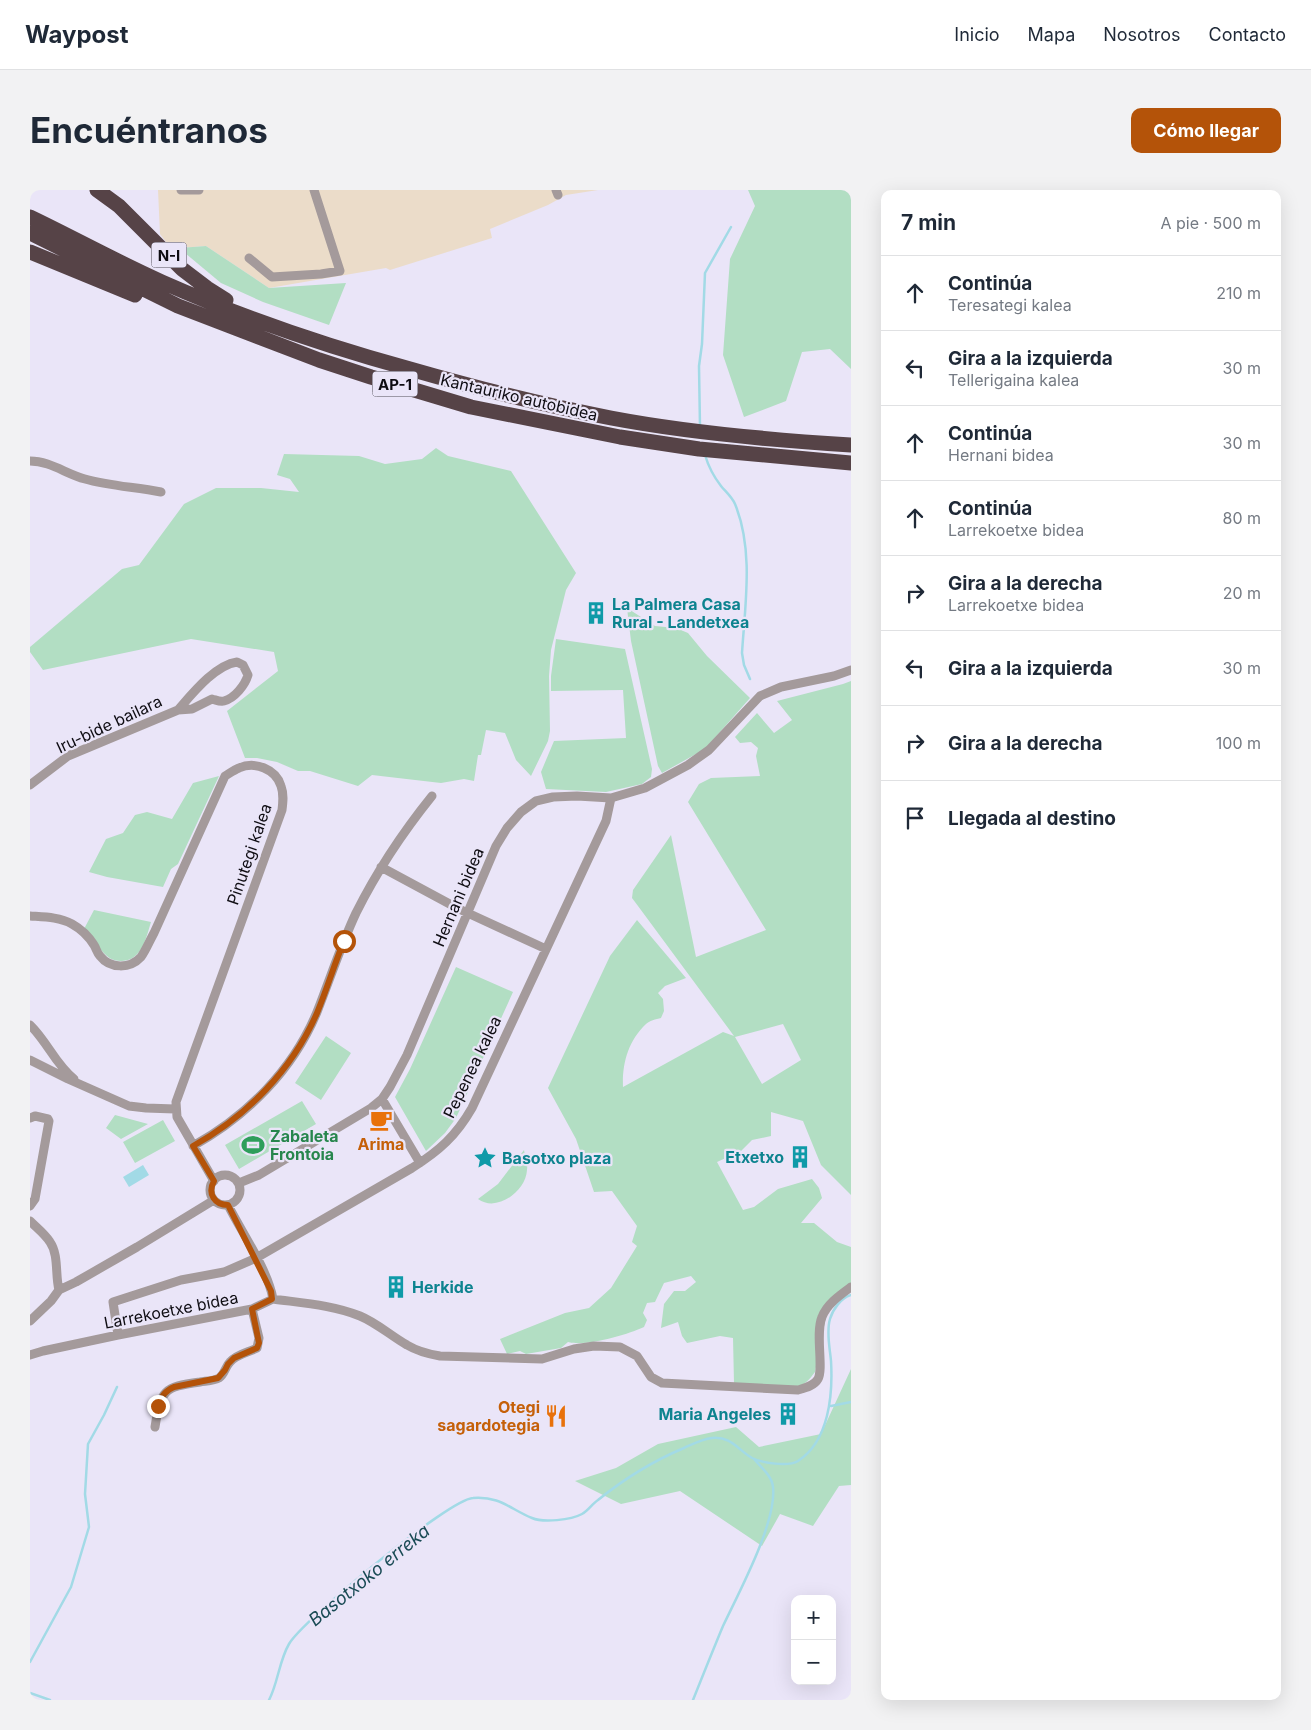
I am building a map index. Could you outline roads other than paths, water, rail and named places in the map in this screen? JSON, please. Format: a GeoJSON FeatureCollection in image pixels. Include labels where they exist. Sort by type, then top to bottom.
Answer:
{"type":"FeatureCollection","features":[{"type":"Feature","properties":{"kind":"highway","name":"N-I"},"geometry":{"type":"LineString","coordinates":[[97,190],[119,206],[182,269],[207,288],[236,306],[245,315]]}},
{"type":"Feature","properties":{"kind":"highway","name":"Kantauriko autobidea"},"geometry":{"type":"LineString","coordinates":[[30,216],[162,282],[245,315],[355,353],[477,388],[625,420],[696,431],[781,441],[851,445]]}},
{"type":"Feature","properties":{"kind":"highway","name":"Kantauriko autobidea"},"geometry":{"type":"LineString","coordinates":[[30,233],[178,306],[319,360],[471,407],[620,437],[784,458],[851,463]]}},
{"type":"Feature","properties":{"kind":"highway"},"geometry":{"type":"LineString","coordinates":[[30,252],[150,301],[178,306]]}},
{"type":"Feature","properties":{"kind":"street"},"geometry":{"type":"LineString","coordinates":[[181,190],[199,190]]}},
{"type":"Feature","properties":{"kind":"street"},"geometry":{"type":"LineString","coordinates":[[249,258],[272,277],[340,271],[314,190]]}},
{"type":"Feature","properties":{"kind":"street"},"geometry":{"type":"LineString","coordinates":[[30,461],[43,462],[92,482],[161,492]]}},
{"type":"Feature","properties":{"kind":"street","name":"Iru-bide bailara"},"geometry":{"type":"LineString","coordinates":[[30,785],[68,756],[178,710],[192,709],[212,699],[222,702],[232,697],[246,683],[247,669],[236,662],[225,666],[209,677],[178,710]]}},
{"type":"Feature","properties":{"kind":"street","name":"Hernani bidea"},"geometry":{"type":"LineString","coordinates":[[239,1183],[259,1176],[358,1118],[382,1099],[407,1055],[496,846],[506,828],[521,812],[536,801],[553,797],[611,798],[645,788],[688,765],[709,750],[760,696],[781,687],[834,676],[851,670]]}},
{"type":"Feature","properties":{"kind":"street","name":"Pinutegi kalea"},"geometry":{"type":"LineString","coordinates":[[30,916],[59,919],[72,924],[84,933],[100,956],[109,963],[122,966],[135,962],[141,956],[154,933],[225,776],[240,767],[252,765],[263,767],[275,775],[281,785],[282,810],[177,1099],[176,1109]]}},
{"type":"Feature","properties":{"kind":"street"},"geometry":{"type":"LineString","coordinates":[[193,1146],[239,1115],[284,1069],[301,1043],[316,1013],[356,913],[381,867],[432,796]]}},
{"type":"Feature","properties":{"kind":"street","name":"Pepenea kalea"},"geometry":{"type":"LineString","coordinates":[[118,1335],[113,1302],[181,1280],[224,1272],[256,1258],[420,1163],[444,1145],[464,1122],[472,1108],[606,821],[611,798]]}},
{"type":"Feature","properties":{"kind":"street"},"geometry":{"type":"LineString","coordinates":[[381,867],[468,914],[546,949]]}},
{"type":"Feature","properties":{"kind":"street"},"geometry":{"type":"LineString","coordinates":[[30,1025],[42,1037],[49,1052],[69,1075],[80,1084]]}},
{"type":"Feature","properties":{"kind":"street"},"geometry":{"type":"LineString","coordinates":[[34,1062],[46,1060],[49,1052]]}},
{"type":"Feature","properties":{"kind":"street"},"geometry":{"type":"LineString","coordinates":[[34,1062],[129,1106],[176,1109],[177,1118],[214,1181]]}},
{"type":"Feature","properties":{"kind":"street"},"geometry":{"type":"LineString","coordinates":[[382,1099],[420,1163]]}},
{"type":"Feature","properties":{"kind":"street"},"geometry":{"type":"LineString","coordinates":[[30,1118],[35,1116],[50,1121],[34,1199],[30,1206]]}},
{"type":"Feature","properties":{"kind":"street"},"geometry":{"type":"LineString","coordinates":[[220,1176],[229,1176],[239,1183],[239,1196],[233,1203],[228,1205],[214,1200],[211,1191],[214,1181],[220,1176]]}},
{"type":"Feature","properties":{"kind":"street"},"geometry":{"type":"LineString","coordinates":[[30,1321],[51,1301],[59,1290],[137,1247],[214,1200]]}},
{"type":"Feature","properties":{"kind":"street"},"geometry":{"type":"LineString","coordinates":[[228,1205],[256,1258],[271,1291],[272,1299],[335,1308],[361,1317],[423,1353],[440,1356],[542,1359],[574,1349],[620,1347],[637,1356],[651,1377],[662,1383],[798,1390],[810,1386],[818,1379],[820,1369],[819,1329],[822,1317],[828,1306],[851,1287]]}},
{"type":"Feature","properties":{"kind":"street"},"geometry":{"type":"LineString","coordinates":[[30,1221],[50,1240],[54,1247],[56,1281],[59,1290]]}},
{"type":"Feature","properties":{"kind":"street","name":"Larrekoetxe bidea"},"geometry":{"type":"LineString","coordinates":[[30,1355],[118,1335],[252,1309],[272,1299]]}},
{"type":"Feature","properties":{"kind":"street"},"geometry":{"type":"LineString","coordinates":[[155,1427],[158,1406],[167,1390],[218,1378],[234,1358],[257,1348],[259,1338],[252,1309]]}},
{"type":"Feature","properties":{"kind":"water"},"geometry":{"type":"Polygon","coordinates":[[[143,1165],[149,1175],[129,1187],[123,1177],[143,1165]]]}},
{"type":"Feature","properties":{"kind":"waterway"},"geometry":{"type":"LineString","coordinates":[[700,427],[699,366],[702,344],[705,273],[731,227]]}},
{"type":"Feature","properties":{"kind":"waterway"},"geometry":{"type":"LineString","coordinates":[[705,455],[716,479],[734,501],[745,540],[747,578],[742,653],[744,665],[750,679]]}},
{"type":"Feature","properties":{"kind":"waterway","name":"Basotxoko erreka"},"geometry":{"type":"LineString","coordinates":[[269,1700],[289,1644],[300,1631],[320,1611],[377,1562],[436,1518],[459,1504],[473,1498],[491,1499],[537,1520],[550,1521],[571,1518],[584,1513],[618,1485],[639,1471],[694,1443],[712,1438],[729,1441],[752,1458],[762,1461],[775,1464],[788,1464],[798,1461],[817,1442],[823,1430],[830,1402],[831,1388],[829,1324],[831,1315],[838,1304],[851,1295]]}},
{"type":"Feature","properties":{"kind":"waterway"},"geometry":{"type":"LineString","coordinates":[[30,1662],[71,1587],[89,1527],[85,1494],[88,1444],[117,1387]]}},
{"type":"Feature","properties":{"kind":"waterway"},"geometry":{"type":"LineString","coordinates":[[831,1406],[851,1402]]}},
{"type":"Feature","properties":{"kind":"waterway"},"geometry":{"type":"LineString","coordinates":[[693,1700],[723,1626],[756,1557],[769,1519],[773,1502],[773,1487],[771,1479],[754,1459]]}},
{"type":"Feature","properties":{"kind":"waterway","name":"Basotxoko erreka"},"geometry":{"type":"LineString","coordinates":[[30,1693],[50,1700]]}},
{"type":"Feature","properties":{"kind":"place","name":"La Palmera Casa Rural - Landetxea"},"geometry":{"type":"Point","coordinates":[596,613]}},
{"type":"Feature","properties":{"kind":"place","name":"Arima"},"geometry":{"type":"Point","coordinates":[381,1120]}},
{"type":"Feature","properties":{"kind":"place","name":"Zabaleta Frontoia"},"geometry":{"type":"Point","coordinates":[253,1145]}},
{"type":"Feature","properties":{"kind":"place","name":"Etxetxo"},"geometry":{"type":"Point","coordinates":[800,1157]}},
{"type":"Feature","properties":{"kind":"place","name":"Basotxo plaza"},"geometry":{"type":"Point","coordinates":[485,1158]}},
{"type":"Feature","properties":{"kind":"place","name":"Herkide"},"geometry":{"type":"Point","coordinates":[396,1287]}},
{"type":"Feature","properties":{"kind":"place","name":"Maria Angeles"},"geometry":{"type":"Point","coordinates":[788,1414]}},
{"type":"Feature","properties":{"kind":"place","name":"Otegi sagardotegia"},"geometry":{"type":"Point","coordinates":[556,1416]}}]}
